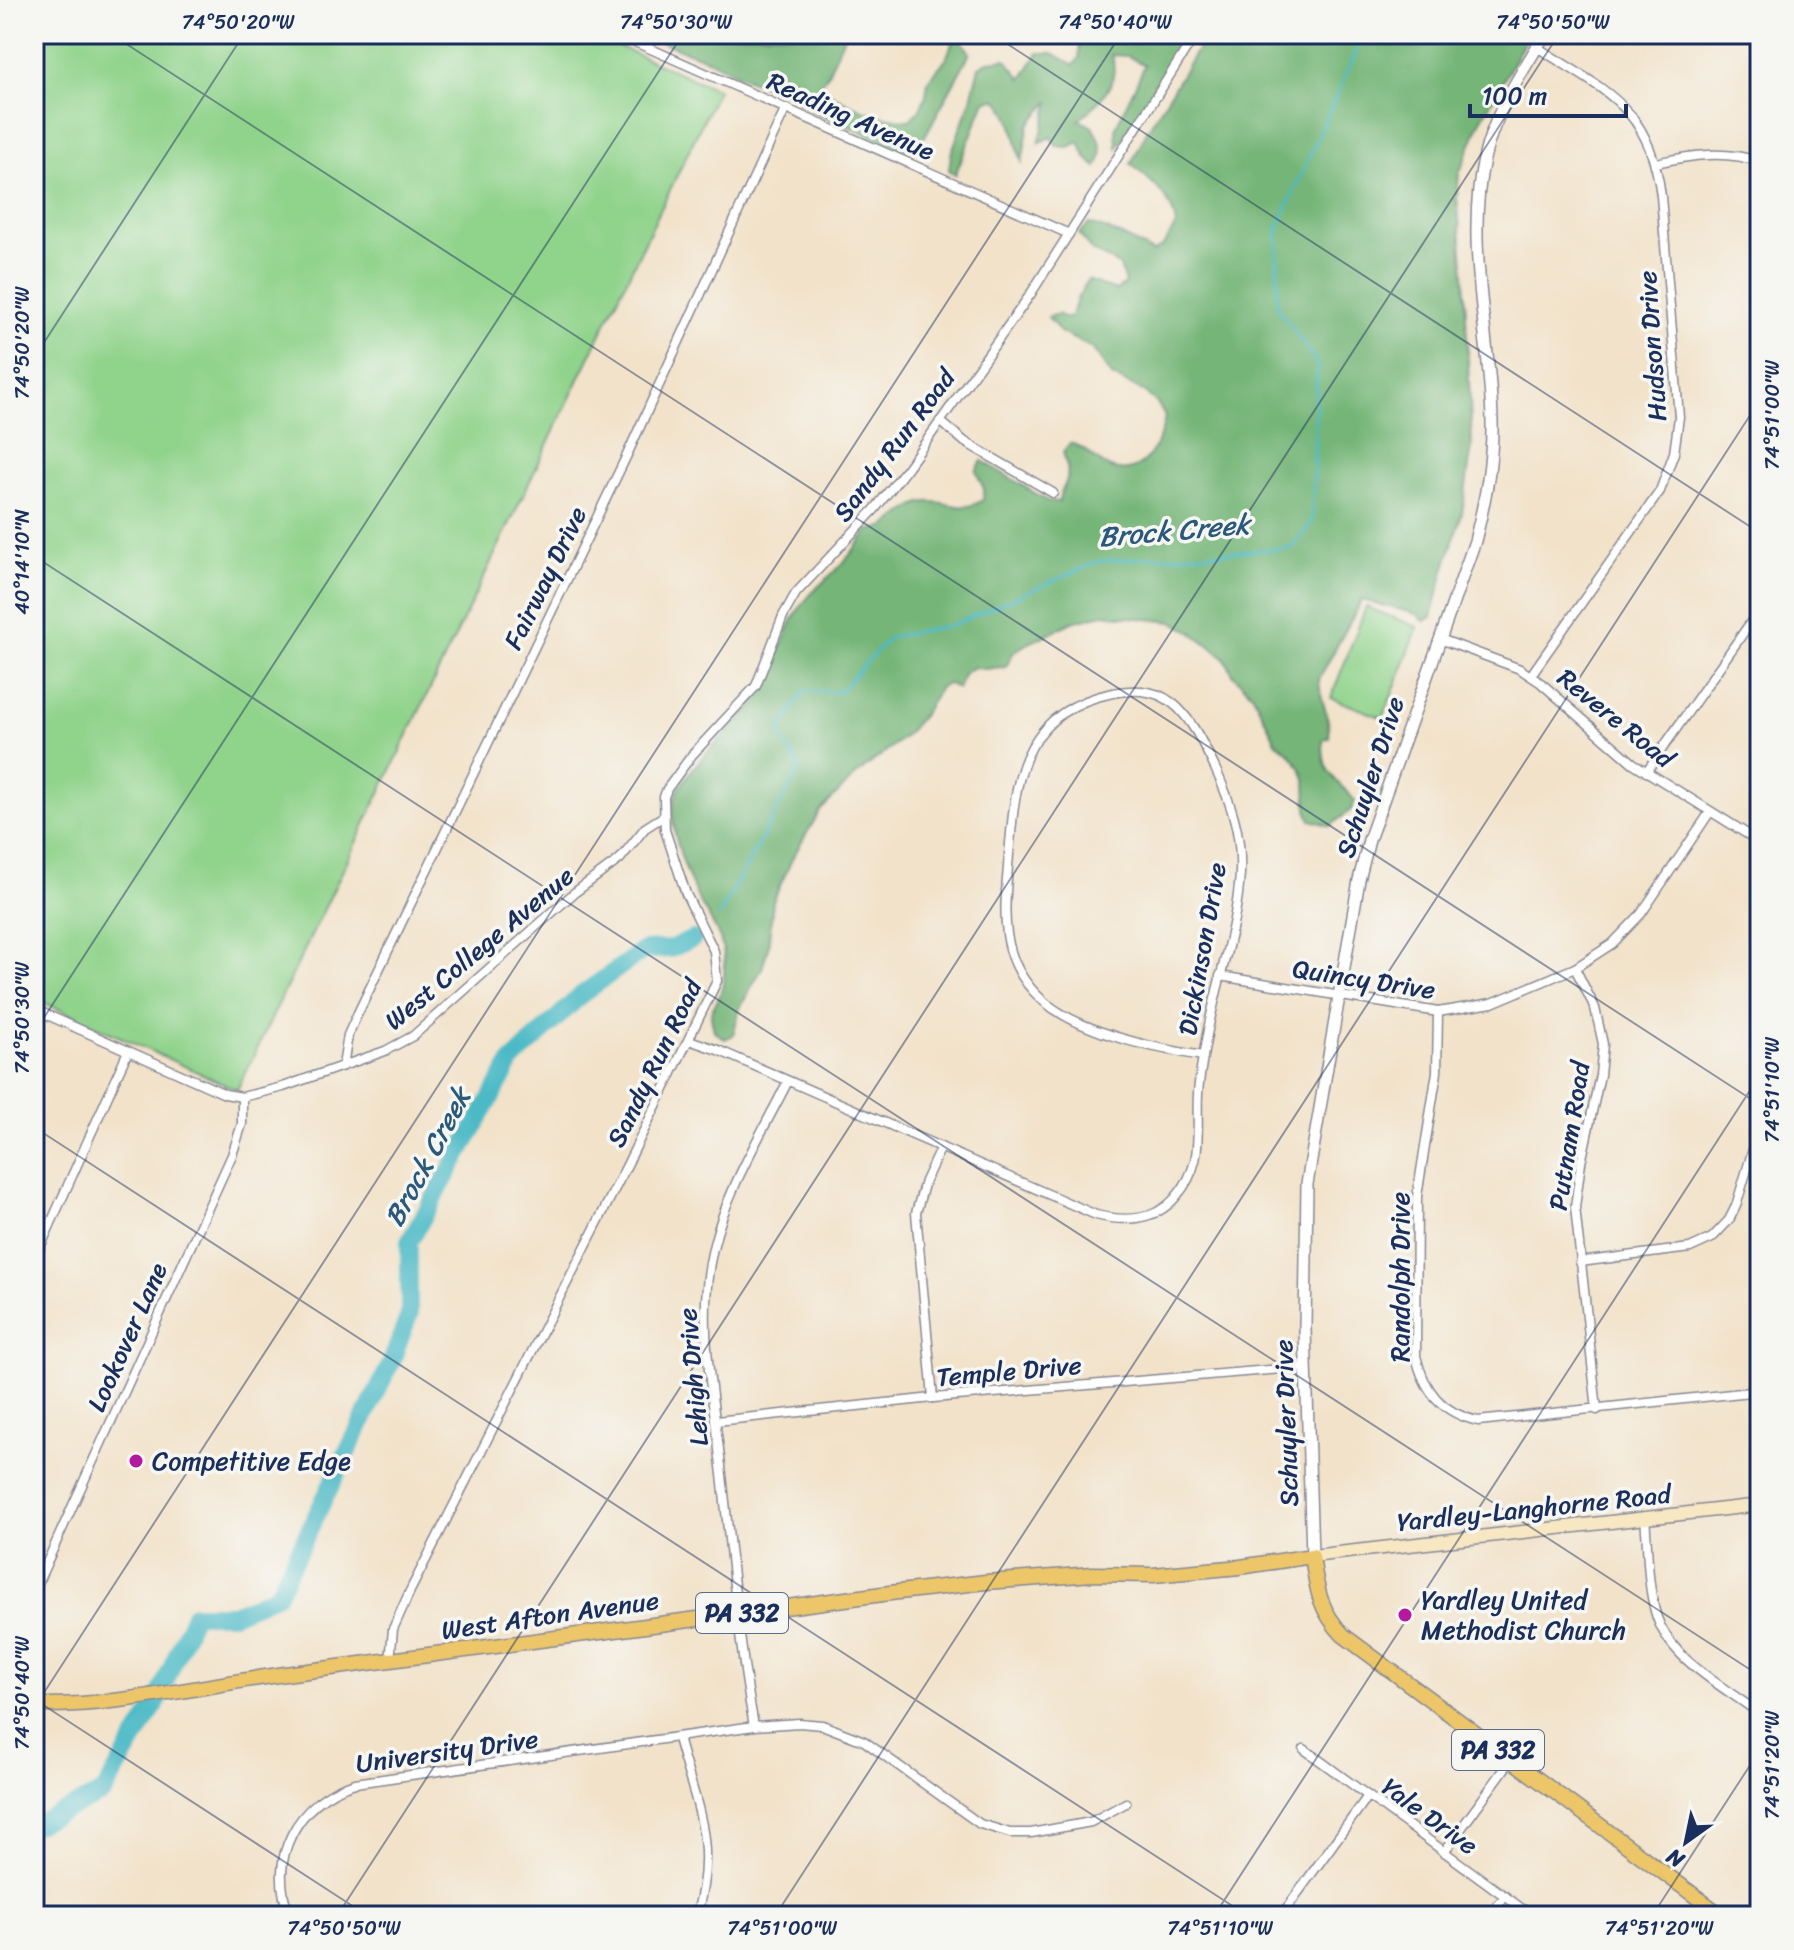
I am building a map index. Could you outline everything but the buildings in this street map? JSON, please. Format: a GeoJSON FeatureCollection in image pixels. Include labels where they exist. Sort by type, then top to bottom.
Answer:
{"type":"FeatureCollection","features":[{"type":"Feature","properties":{"kind":"main road","name":"Yardley-Langhorne Road"},"geometry":{"type":"LineString","coordinates":[[1312,1556],[1760,1505]]}},
{"type":"Feature","properties":{"kind":"main road","name":"West Afton Avenue"},"geometry":{"type":"LineString","coordinates":[[34,1705],[61,1706],[175,1692],[986,1582],[1093,1574],[1153,1575],[1312,1556]]}},
{"type":"Feature","properties":{"kind":"main road","name":"PA 332"},"geometry":{"type":"LineString","coordinates":[[1312,1556],[1317,1595],[1343,1635],[1722,1916]]}},
{"type":"Feature","properties":{"kind":"street","name":"Reading Avenue"},"geometry":{"type":"LineString","coordinates":[[617,34],[1069,234]]}},
{"type":"Feature","properties":{"kind":"street","name":"Sandy Run Road"},"geometry":{"type":"LineString","coordinates":[[390,1661],[393,1629],[410,1591],[714,987],[717,965],[710,940],[686,894],[665,830],[667,789],[681,768],[756,686],[783,616],[796,593],[875,509],[1030,295],[1196,34]]}},
{"type":"Feature","properties":{"kind":"street","name":"Schuyler Drive"},"geometry":{"type":"LineString","coordinates":[[1312,1556],[1306,1367],[1307,1184],[1338,997],[1369,840],[1475,541],[1489,472],[1492,420],[1478,228],[1480,179],[1498,116],[1545,34]]}},
{"type":"Feature","properties":{"kind":"street","name":"Hudson Drive"},"geometry":{"type":"LineString","coordinates":[[1531,675],[1649,509],[1666,477],[1674,453],[1678,398],[1656,163],[1637,122],[1621,103],[1594,82],[1537,47]]}},
{"type":"Feature","properties":{"kind":"street","name":"Fairway Drive"},"geometry":{"type":"LineString","coordinates":[[343,1066],[348,1035],[358,1013],[627,455],[786,108]]}},
{"type":"Feature","properties":{"kind":"street"},"geometry":{"type":"LineString","coordinates":[[1656,163],[1718,154],[1760,162]]}},
{"type":"Feature","properties":{"kind":"street"},"geometry":{"type":"LineString","coordinates":[[940,421],[965,442],[1053,493]]}},
{"type":"Feature","properties":{"kind":"street"},"geometry":{"type":"LineString","coordinates":[[1646,772],[1760,609]]}},
{"type":"Feature","properties":{"kind":"street","name":"Revere Road"},"geometry":{"type":"LineString","coordinates":[[1440,639],[1499,659],[1531,675],[1646,772],[1760,842]]}},
{"type":"Feature","properties":{"kind":"street","name":"Dickinson Drive"},"geometry":{"type":"LineString","coordinates":[[689,1040],[1096,1215],[1125,1219],[1152,1214],[1174,1199],[1197,1158],[1200,1135],[1198,1092],[1203,1056],[1237,897],[1240,852],[1235,815],[1229,798],[1199,734],[1181,709],[1153,693],[1124,691],[1095,697],[1060,716],[1037,739],[1018,777],[1004,903],[1006,939],[1011,957],[1037,996],[1062,1012],[1128,1041],[1203,1056]]}},
{"type":"Feature","properties":{"kind":"street","name":"Quincy Drive"},"geometry":{"type":"LineString","coordinates":[[1220,976],[1438,1012],[1492,1003],[1575,968],[1612,944],[1634,923],[1710,812]]}},
{"type":"Feature","properties":{"kind":"street","name":"West College Avenue"},"geometry":{"type":"LineString","coordinates":[[242,1097],[283,1087],[343,1066],[385,1051],[413,1036],[574,893],[620,859],[645,828],[664,816]]}},
{"type":"Feature","properties":{"kind":"street","name":"Putnam Road"},"geometry":{"type":"LineString","coordinates":[[1575,968],[1595,1008],[1603,1044],[1600,1075],[1577,1182],[1575,1216],[1597,1410]]}},
{"type":"Feature","properties":{"kind":"street"},"geometry":{"type":"LineString","coordinates":[[34,1009],[225,1094],[242,1097]]}},
{"type":"Feature","properties":{"kind":"street","name":"Randolph Drive"},"geometry":{"type":"LineString","coordinates":[[1438,1012],[1437,1072],[1421,1165],[1415,1228],[1416,1356],[1420,1375],[1434,1397],[1455,1413],[1478,1421],[1760,1391]]}},
{"type":"Feature","properties":{"kind":"street"},"geometry":{"type":"LineString","coordinates":[[34,1261],[128,1051]]}},
{"type":"Feature","properties":{"kind":"street","name":"Lehigh Drive"},"geometry":{"type":"LineString","coordinates":[[754,1726],[736,1614],[706,1313],[713,1247],[730,1195],[788,1081]]}},
{"type":"Feature","properties":{"kind":"street","name":"Lookover Lane"},"geometry":{"type":"LineString","coordinates":[[34,1591],[232,1155],[242,1124],[242,1097]]}},
{"type":"Feature","properties":{"kind":"street"},"geometry":{"type":"LineString","coordinates":[[1580,1262],[1690,1248],[1712,1238],[1729,1220],[1736,1206],[1760,1126]]}},
{"type":"Feature","properties":{"kind":"street"},"geometry":{"type":"LineString","coordinates":[[933,1398],[916,1213],[925,1181],[941,1147]]}},
{"type":"Feature","properties":{"kind":"street","name":"Temple Drive"},"geometry":{"type":"LineString","coordinates":[[716,1421],[933,1398],[1306,1367]]}},
{"type":"Feature","properties":{"kind":"street"},"geometry":{"type":"LineString","coordinates":[[1645,1518],[1654,1609],[1662,1629],[1690,1662],[1760,1714]]}},
{"type":"Feature","properties":{"kind":"street","name":"University Drive"},"geometry":{"type":"LineString","coordinates":[[290,1916],[281,1883],[286,1845],[314,1804],[341,1787],[754,1726],[822,1725],[864,1741],[980,1824],[1010,1833],[1031,1833],[1091,1822],[1126,1803]]}},
{"type":"Feature","properties":{"kind":"street"},"geometry":{"type":"LineString","coordinates":[[678,1738],[703,1820],[705,1838],[705,1861],[696,1916]]}},
{"type":"Feature","properties":{"kind":"street","name":"Yale Drive"},"geometry":{"type":"LineString","coordinates":[[1304,1749],[1532,1916]]}},
{"type":"Feature","properties":{"kind":"street"},"geometry":{"type":"LineString","coordinates":[[1444,1852],[1511,1760]]}},
{"type":"Feature","properties":{"kind":"street"},"geometry":{"type":"LineString","coordinates":[[1281,1916],[1368,1796]]}},
{"type":"Feature","properties":{"kind":"street"},"geometry":{"type":"LineString","coordinates":[[1490,1916],[1505,1896]]}},
{"type":"Feature","properties":{"kind":"green space"},"geometry":{"type":"Polygon","coordinates":[[[34,34],[591,34],[718,90],[237,1090],[34,998],[34,34]]]}},
{"type":"Feature","properties":{"kind":"green space"},"geometry":{"type":"Polygon","coordinates":[[[640,34],[845,34],[820,85],[862,110],[910,120],[920,109],[928,81],[946,59],[953,41],[960,38],[970,53],[924,138],[909,153],[815,112],[770,86],[757,84],[709,60],[640,34]]]}},
{"type":"Feature","properties":{"kind":"green space"},"geometry":{"type":"Polygon","coordinates":[[[1076,34],[1186,34],[1117,148],[1116,127],[1145,65],[1128,56],[1112,55],[1111,84],[1101,99],[1079,120],[1093,127],[1100,142],[1102,151],[1097,167],[1087,159],[1079,142],[1069,147],[1057,146],[1050,137],[1039,143],[1050,101],[1029,124],[1022,162],[1007,112],[996,99],[985,101],[955,175],[949,170],[951,154],[979,67],[989,61],[1006,59],[1022,79],[1038,53],[1053,53],[1074,65],[1079,58],[1080,36],[1076,34]]]}},
{"type":"Feature","properties":{"kind":"green space"},"geometry":{"type":"Polygon","coordinates":[[[1207,34],[1529,34],[1480,122],[1459,174],[1457,198],[1464,273],[1472,446],[1462,513],[1432,617],[1424,621],[1417,614],[1362,600],[1319,679],[1329,730],[1329,738],[1323,739],[1325,761],[1331,774],[1355,801],[1352,809],[1330,826],[1311,820],[1307,810],[1306,781],[1300,767],[1276,742],[1253,695],[1234,676],[1224,657],[1189,630],[1173,622],[1103,614],[1072,622],[1023,646],[1013,653],[1006,667],[974,667],[964,673],[958,689],[949,684],[941,686],[905,736],[856,775],[820,811],[793,857],[773,901],[768,948],[762,968],[740,1008],[733,1035],[725,1039],[714,1031],[711,1013],[724,979],[723,949],[692,885],[678,845],[673,819],[677,794],[696,765],[760,695],[791,622],[802,605],[846,560],[868,530],[885,526],[920,503],[967,506],[983,500],[984,489],[976,471],[982,461],[1048,501],[1059,502],[1068,474],[1063,452],[1070,443],[1113,469],[1134,468],[1150,455],[1160,437],[1165,417],[1158,404],[1145,392],[1112,376],[1092,348],[1060,332],[1048,317],[1058,314],[1071,317],[1088,280],[1116,291],[1125,283],[1120,266],[1090,249],[1079,234],[1089,224],[1114,232],[1153,252],[1163,246],[1176,225],[1166,198],[1131,164],[1147,131],[1207,34]]]}},
{"type":"Feature","properties":{"kind":"green space"},"geometry":{"type":"Polygon","coordinates":[[[1366,607],[1418,627],[1383,718],[1331,698],[1366,607]]]}},
{"type":"Feature","properties":{"kind":"waterway","name":"Brock Creek"},"geometry":{"type":"LineString","coordinates":[[719,916],[800,768],[779,732],[804,691],[839,692],[890,637],[952,625],[1099,561],[1292,548],[1312,522],[1317,363],[1277,307],[1278,227],[1364,34]]}},
{"type":"Feature","properties":{"kind":"waterway","name":"Brock Creek"},"geometry":{"type":"LineString","coordinates":[[34,1825],[103,1793],[156,1704],[194,1614],[233,1614],[277,1595],[391,1363],[409,1315],[409,1242],[512,1061],[581,995],[644,950],[670,949],[693,939]]}},
{"type":"Feature","properties":{"kind":"place","name":"Competitive Edge"},"geometry":{"type":"Point","coordinates":[136,1461]}},
{"type":"Feature","properties":{"kind":"place","name":"Yardley United Methodist Church"},"geometry":{"type":"Point","coordinates":[1405,1615]}}]}
